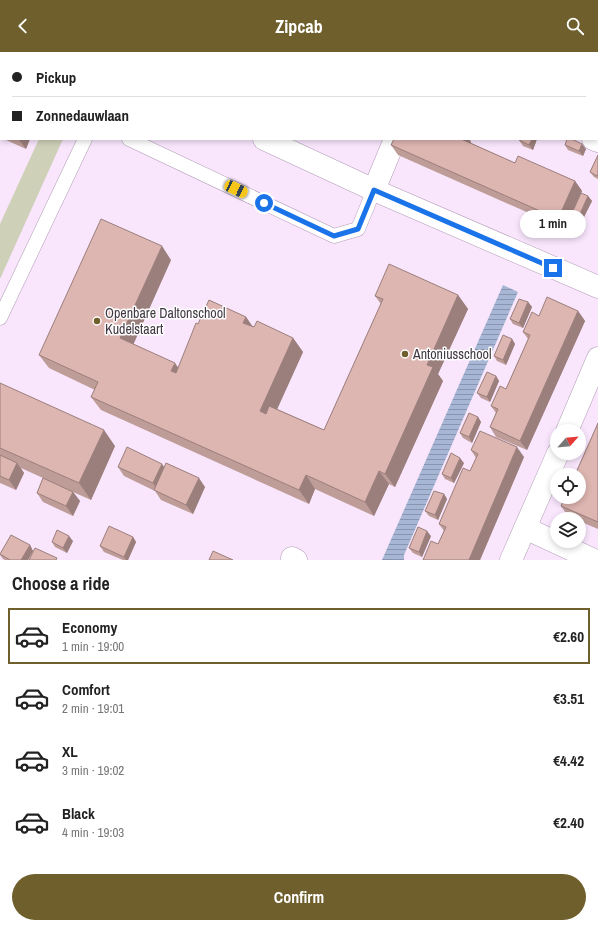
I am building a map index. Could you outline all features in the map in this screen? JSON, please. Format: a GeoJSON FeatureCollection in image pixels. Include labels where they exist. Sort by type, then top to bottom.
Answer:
{"type":"FeatureCollection","features":[{"type":"Feature","properties":{"kind":"street"},"geometry":{"type":"LineString","coordinates":[[266,140],[374,190],[598,287]]}},
{"type":"Feature","properties":{"kind":"street"},"geometry":{"type":"LineString","coordinates":[[374,190],[395,140]]}},
{"type":"Feature","properties":{"kind":"street"},"geometry":{"type":"LineString","coordinates":[[570,424],[598,358]]}},
{"type":"Feature","properties":{"kind":"street"},"geometry":{"type":"LineString","coordinates":[[511,560],[555,460]]}},
{"type":"Feature","properties":{"kind":"street"},"geometry":{"type":"LineString","coordinates":[[526,528],[594,560]]}},
{"type":"Feature","properties":{"kind":"lane"},"geometry":{"type":"LineString","coordinates":[[0,318],[85,140]]}},
{"type":"Feature","properties":{"kind":"lane"},"geometry":{"type":"LineString","coordinates":[[131,140],[334,236],[358,229],[374,190]]}},
{"type":"Feature","properties":{"kind":"green space"},"geometry":{"type":"Polygon","coordinates":[[[39,140],[63,140],[0,279],[0,224],[39,140]]]}},
{"type":"Feature","properties":{"kind":"water"},"geometry":{"type":"Polygon","coordinates":[[[503,285],[518,292],[404,555],[404,560],[382,560],[503,285]]]}},
{"type":"Feature","properties":{"kind":"building"},"geometry":{"type":"Polygon","coordinates":[[[394,140],[463,140],[515,163],[518,156],[575,181],[558,219],[391,145],[394,140]]]}},
{"type":"Feature","properties":{"kind":"building"},"geometry":{"type":"Polygon","coordinates":[[[519,140],[532,140],[529,145],[519,140]]]}},
{"type":"Feature","properties":{"kind":"building"},"geometry":{"type":"Polygon","coordinates":[[[567,140],[574,140],[582,144],[579,151],[565,145],[567,140]]]}},
{"type":"Feature","properties":{"kind":"building"},"geometry":{"type":"Polygon","coordinates":[[[598,155],[598,174],[597,176],[590,172],[598,155]]]}},
{"type":"Feature","properties":{"kind":"building"},"geometry":{"type":"Polygon","coordinates":[[[581,193],[588,196],[579,216],[572,213],[581,193]]]}},
{"type":"Feature","properties":{"kind":"building"},"geometry":{"type":"Polygon","coordinates":[[[101,219],[162,246],[120,338],[175,363],[171,371],[176,373],[196,323],[198,324],[209,300],[246,317],[243,323],[254,327],[257,321],[293,338],[260,411],[266,414],[269,406],[324,430],[383,299],[375,296],[389,264],[458,295],[427,365],[433,367],[385,474],[379,471],[365,502],[306,475],[299,490],[91,397],[98,382],[39,355],[101,219]]]}},
{"type":"Feature","properties":{"kind":"building"},"geometry":{"type":"Polygon","coordinates":[[[547,297],[578,311],[520,441],[490,427],[498,409],[491,406],[500,386],[506,389],[530,335],[523,332],[532,312],[539,316],[547,297]]]}},
{"type":"Feature","properties":{"kind":"building"},"geometry":{"type":"Polygon","coordinates":[[[519,299],[528,302],[519,323],[510,319],[519,299]]]}},
{"type":"Feature","properties":{"kind":"building"},"geometry":{"type":"Polygon","coordinates":[[[503,335],[512,339],[503,360],[494,356],[503,335]]]}},
{"type":"Feature","properties":{"kind":"building"},"geometry":{"type":"Polygon","coordinates":[[[487,372],[496,376],[487,397],[477,393],[487,372]]]}},
{"type":"Feature","properties":{"kind":"building"},"geometry":{"type":"Polygon","coordinates":[[[0,383],[104,430],[79,483],[0,448],[0,383]]]}},
{"type":"Feature","properties":{"kind":"building"},"geometry":{"type":"Polygon","coordinates":[[[469,413],[478,417],[469,437],[460,433],[469,413]]]}},
{"type":"Feature","properties":{"kind":"building"},"geometry":{"type":"Polygon","coordinates":[[[598,423],[598,522],[586,517],[586,512],[575,512],[561,506],[562,504],[586,504],[586,468],[578,468],[582,460],[586,460],[586,450],[598,423]]]}},
{"type":"Feature","properties":{"kind":"building"},"geometry":{"type":"Polygon","coordinates":[[[480,431],[517,447],[469,560],[423,560],[431,541],[438,544],[446,527],[439,524],[463,468],[470,471],[478,454],[471,450],[480,431]]]}},
{"type":"Feature","properties":{"kind":"building"},"geometry":{"type":"Polygon","coordinates":[[[127,447],[162,464],[153,483],[118,467],[127,447]]]}},
{"type":"Feature","properties":{"kind":"building"},"geometry":{"type":"Polygon","coordinates":[[[451,453],[460,458],[451,478],[442,474],[451,453]]]}},
{"type":"Feature","properties":{"kind":"building"},"geometry":{"type":"Polygon","coordinates":[[[0,455],[17,463],[9,480],[0,476],[0,455]]]}},
{"type":"Feature","properties":{"kind":"building"},"geometry":{"type":"Polygon","coordinates":[[[166,463],[199,478],[186,505],[154,490],[166,463]]]}},
{"type":"Feature","properties":{"kind":"building"},"geometry":{"type":"Polygon","coordinates":[[[43,478],[73,492],[66,506],[37,493],[43,478]]]}},
{"type":"Feature","properties":{"kind":"building"},"geometry":{"type":"Polygon","coordinates":[[[434,491],[444,494],[435,515],[425,511],[434,491]]]}},
{"type":"Feature","properties":{"kind":"building"},"geometry":{"type":"Polygon","coordinates":[[[109,526],[133,537],[124,557],[100,546],[109,526]]]}},
{"type":"Feature","properties":{"kind":"building"},"geometry":{"type":"Polygon","coordinates":[[[418,527],[427,531],[419,552],[409,548],[418,527]]]}},
{"type":"Feature","properties":{"kind":"building"},"geometry":{"type":"Polygon","coordinates":[[[57,530],[69,536],[63,548],[52,542],[57,530]]]}},
{"type":"Feature","properties":{"kind":"building"},"geometry":{"type":"Polygon","coordinates":[[[11,535],[30,545],[21,560],[10,560],[0,554],[11,535]]]}},
{"type":"Feature","properties":{"kind":"building"},"geometry":{"type":"Polygon","coordinates":[[[35,548],[57,558],[56,560],[29,560],[35,548]]]}},
{"type":"Feature","properties":{"kind":"building"},"geometry":{"type":"Polygon","coordinates":[[[213,551],[233,560],[209,560],[213,551]]]}},
{"type":"Feature","properties":{"kind":"place","name":"Openbare Daltonschool Kudelstaart"},"geometry":{"type":"Point","coordinates":[97,321]}},
{"type":"Feature","properties":{"kind":"place","name":"Antoniusschool"},"geometry":{"type":"Point","coordinates":[405,354]}},
{"type":"Feature","properties":{"kind":"route"},"geometry":{"type":"LineString","coordinates":[[264,203],[334,236],[358,229],[374,190],[553,268]]}}]}
